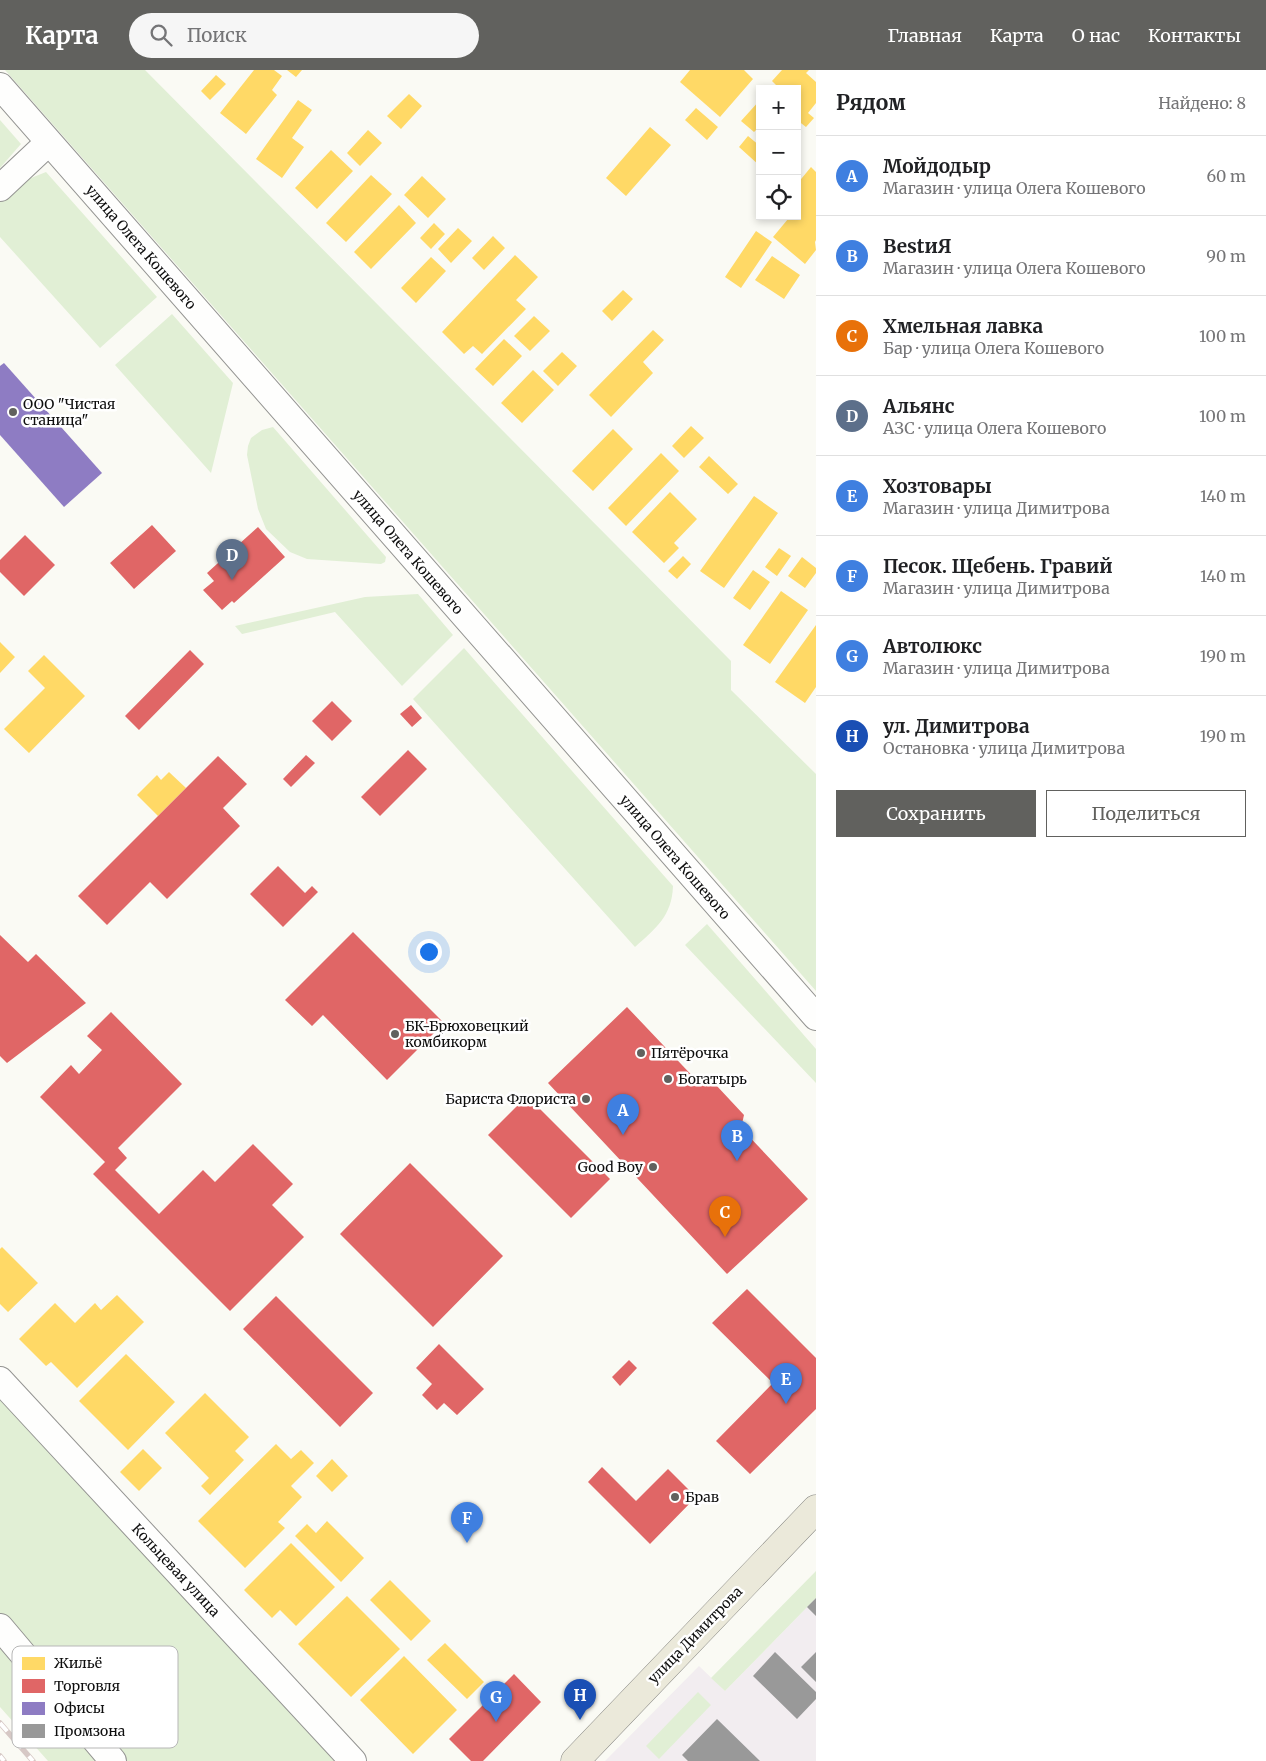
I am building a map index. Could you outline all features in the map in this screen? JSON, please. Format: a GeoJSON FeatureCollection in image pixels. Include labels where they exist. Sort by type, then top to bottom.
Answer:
{"type":"FeatureCollection","features":[{"type":"Feature","properties":{"kind":"main road","name":"улица Димитрова"},"geometry":{"type":"LineString","coordinates":[[574,1761],[816,1509]]}},
{"type":"Feature","properties":{"kind":"street","name":"улица Олега Кошевого"},"geometry":{"type":"LineString","coordinates":[[0,86],[816,1017]]}},
{"type":"Feature","properties":{"kind":"street"},"geometry":{"type":"LineString","coordinates":[[0,188],[49,142]]}},
{"type":"Feature","properties":{"kind":"street","name":"Кольцевая улица"},"geometry":{"type":"LineString","coordinates":[[0,1380],[353,1761]]}},
{"type":"Feature","properties":{"kind":"street"},"geometry":{"type":"LineString","coordinates":[[0,1627],[16,1646]]}},
{"type":"Feature","properties":{"kind":"street"},"geometry":{"type":"LineString","coordinates":[[102,1748],[113,1761]]}},
{"type":"Feature","properties":{"kind":"shaded area"},"geometry":{"type":"Polygon","coordinates":[[[816,1598],[816,1761],[605,1761],[699,1666],[725,1691],[816,1598]]]}},
{"type":"Feature","properties":{"kind":"green space"},"geometry":{"type":"Polygon","coordinates":[[[5,70],[145,70],[731,661],[731,690],[816,774],[816,991],[5,70]]]}},
{"type":"Feature","properties":{"kind":"green space"},"geometry":{"type":"Polygon","coordinates":[[[0,120],[21,144],[0,168],[0,120]]]}},
{"type":"Feature","properties":{"kind":"green space"},"geometry":{"type":"Polygon","coordinates":[[[46,172],[157,297],[100,348],[0,237],[0,202],[26,180],[46,172]]]}},
{"type":"Feature","properties":{"kind":"green space"},"geometry":{"type":"Polygon","coordinates":[[[172,314],[233,383],[211,473],[115,365],[172,314]]]}},
{"type":"Feature","properties":{"kind":"green space"},"geometry":{"type":"Polygon","coordinates":[[[273,427],[386,557],[385,562],[381,564],[307,559],[290,552],[266,529],[258,509],[247,455],[251,438],[262,430],[273,427]]]}},
{"type":"Feature","properties":{"kind":"green space"},"geometry":{"type":"Polygon","coordinates":[[[418,594],[453,635],[402,686],[335,612],[242,634],[235,626],[365,597],[418,594]]]}},
{"type":"Feature","properties":{"kind":"green space"},"geometry":{"type":"Polygon","coordinates":[[[464,648],[673,886],[670,906],[662,921],[635,947],[413,699],[464,648]]]}},
{"type":"Feature","properties":{"kind":"green space"},"geometry":{"type":"Polygon","coordinates":[[[707,924],[816,1049],[816,1083],[685,945],[707,924]]]}},
{"type":"Feature","properties":{"kind":"green space"},"geometry":{"type":"Polygon","coordinates":[[[0,1394],[340,1761],[48,1761],[36,1748],[178,1748],[178,1646],[12,1646],[12,1720],[0,1707],[0,1394]]]}},
{"type":"Feature","properties":{"kind":"green space"},"geometry":{"type":"Polygon","coordinates":[[[816,1571],[816,1598],[725,1691],[711,1678],[816,1571]]]}},
{"type":"Feature","properties":{"kind":"green space"},"geometry":{"type":"Polygon","coordinates":[[[698,1692],[711,1705],[659,1759],[646,1746],[698,1692]]]}},
{"type":"Feature","properties":{"kind":"building: Жильё"},"geometry":{"type":"Polygon","coordinates":[[[254,70],[274,70],[282,76],[272,90],[277,95],[246,134],[220,113],[254,70]]]}},
{"type":"Feature","properties":{"kind":"building: Жильё"},"geometry":{"type":"Polygon","coordinates":[[[287,70],[302,70],[296,77],[287,70]]]}},
{"type":"Feature","properties":{"kind":"building: Жильё"},"geometry":{"type":"Polygon","coordinates":[[[690,70],[744,70],[753,79],[720,117],[680,82],[690,70]]]}},
{"type":"Feature","properties":{"kind":"building: Жильё"},"geometry":{"type":"Polygon","coordinates":[[[782,70],[809,70],[806,73],[816,82],[816,103],[808,113],[814,118],[806,127],[801,123],[801,85],[776,85],[772,81],[782,70]]]}},
{"type":"Feature","properties":{"kind":"building: Жильё"},"geometry":{"type":"Polygon","coordinates":[[[216,75],[226,84],[210,100],[201,91],[216,75]]]}},
{"type":"Feature","properties":{"kind":"building: Жильё"},"geometry":{"type":"Polygon","coordinates":[[[409,94],[422,106],[401,129],[387,116],[409,94]]]}},
{"type":"Feature","properties":{"kind":"building: Жильё"},"geometry":{"type":"Polygon","coordinates":[[[298,100],[312,110],[292,138],[304,147],[282,178],[256,159],[298,100]]]}},
{"type":"Feature","properties":{"kind":"building: Жильё"},"geometry":{"type":"Polygon","coordinates":[[[756,104],[756,130],[754,132],[741,121],[756,104]]]}},
{"type":"Feature","properties":{"kind":"building: Жильё"},"geometry":{"type":"Polygon","coordinates":[[[696,108],[718,127],[707,140],[685,120],[696,108]]]}},
{"type":"Feature","properties":{"kind":"building: Жильё"},"geometry":{"type":"Polygon","coordinates":[[[650,127],[671,145],[626,196],[606,178],[650,127]]]}},
{"type":"Feature","properties":{"kind":"building: Жильё"},"geometry":{"type":"Polygon","coordinates":[[[368,130],[382,143],[360,166],[347,153],[368,130]]]}},
{"type":"Feature","properties":{"kind":"building: Жильё"},"geometry":{"type":"Polygon","coordinates":[[[748,136],[756,143],[756,162],[739,147],[748,136]]]}},
{"type":"Feature","properties":{"kind":"building: Жильё"},"geometry":{"type":"Polygon","coordinates":[[[331,150],[353,171],[317,209],[295,188],[331,150]]]}},
{"type":"Feature","properties":{"kind":"building: Жильё"},"geometry":{"type":"Polygon","coordinates":[[[811,167],[816,172],[816,250],[805,264],[773,237],[787,220],[801,220],[801,179],[811,167]]]}},
{"type":"Feature","properties":{"kind":"building: Жильё"},"geometry":{"type":"Polygon","coordinates":[[[371,175],[392,194],[346,242],[326,223],[371,175]]]}},
{"type":"Feature","properties":{"kind":"building: Жильё"},"geometry":{"type":"Polygon","coordinates":[[[422,176],[446,199],[428,218],[404,195],[422,176]]]}},
{"type":"Feature","properties":{"kind":"building: Жильё"},"geometry":{"type":"Polygon","coordinates":[[[399,205],[416,223],[371,269],[354,252],[399,205]]]}},
{"type":"Feature","properties":{"kind":"building: Жильё"},"geometry":{"type":"Polygon","coordinates":[[[434,223],[445,234],[431,249],[420,238],[434,223]]]}},
{"type":"Feature","properties":{"kind":"building: Жильё"},"geometry":{"type":"Polygon","coordinates":[[[458,228],[472,241],[451,263],[438,249],[458,228]]]}},
{"type":"Feature","properties":{"kind":"building: Жильё"},"geometry":{"type":"Polygon","coordinates":[[[756,231],[772,242],[741,288],[725,277],[756,231]]]}},
{"type":"Feature","properties":{"kind":"building: Жильё"},"geometry":{"type":"Polygon","coordinates":[[[493,236],[505,248],[484,270],[472,258],[493,236]]]}},
{"type":"Feature","properties":{"kind":"building: Жильё"},"geometry":{"type":"Polygon","coordinates":[[[515,255],[538,277],[516,300],[526,309],[482,354],[473,346],[464,354],[442,332],[515,255]]]}},
{"type":"Feature","properties":{"kind":"building: Жильё"},"geometry":{"type":"Polygon","coordinates":[[[772,256],[800,275],[784,299],[755,280],[772,256]]]}},
{"type":"Feature","properties":{"kind":"building: Жильё"},"geometry":{"type":"Polygon","coordinates":[[[431,257],[446,271],[416,303],[401,288],[431,257]]]}},
{"type":"Feature","properties":{"kind":"building: Жильё"},"geometry":{"type":"Polygon","coordinates":[[[623,290],[633,299],[612,321],[602,311],[623,290]]]}},
{"type":"Feature","properties":{"kind":"building: Жильё"},"geometry":{"type":"Polygon","coordinates":[[[534,316],[550,331],[530,351],[514,336],[534,316]]]}},
{"type":"Feature","properties":{"kind":"building: Жильё"},"geometry":{"type":"Polygon","coordinates":[[[653,330],[664,340],[643,362],[653,373],[611,417],[589,395],[653,330]]]}},
{"type":"Feature","properties":{"kind":"building: Жильё"},"geometry":{"type":"Polygon","coordinates":[[[504,339],[522,356],[493,386],[475,369],[504,339]]]}},
{"type":"Feature","properties":{"kind":"building: Жильё"},"geometry":{"type":"Polygon","coordinates":[[[562,352],[577,366],[558,386],[543,371],[562,352]]]}},
{"type":"Feature","properties":{"kind":"building: Жильё"},"geometry":{"type":"Polygon","coordinates":[[[533,370],[554,390],[522,423],[501,403],[533,370]]]}},
{"type":"Feature","properties":{"kind":"building: Жильё"},"geometry":{"type":"Polygon","coordinates":[[[691,426],[704,438],[684,458],[672,446],[691,426]]]}},
{"type":"Feature","properties":{"kind":"building: Жильё"},"geometry":{"type":"Polygon","coordinates":[[[613,429],[633,449],[593,491],[572,471],[613,429]]]}},
{"type":"Feature","properties":{"kind":"building: Жильё"},"geometry":{"type":"Polygon","coordinates":[[[661,453],[679,471],[626,526],[608,508],[661,453]]]}},
{"type":"Feature","properties":{"kind":"building: Жильё"},"geometry":{"type":"Polygon","coordinates":[[[709,456],[738,484],[728,494],[699,467],[709,456]]]}},
{"type":"Feature","properties":{"kind":"building: Жильё"},"geometry":{"type":"Polygon","coordinates":[[[670,492],[697,519],[674,543],[679,548],[664,563],[632,532],[670,492]]]}},
{"type":"Feature","properties":{"kind":"building: Жильё"},"geometry":{"type":"Polygon","coordinates":[[[754,496],[778,513],[724,588],[700,571],[754,496]]]}},
{"type":"Feature","properties":{"kind":"building: Жильё"},"geometry":{"type":"Polygon","coordinates":[[[779,548],[791,556],[777,576],[765,567],[779,548]]]}},
{"type":"Feature","properties":{"kind":"building: Жильё"},"geometry":{"type":"Polygon","coordinates":[[[683,556],[691,564],[677,579],[668,571],[683,556]]]}},
{"type":"Feature","properties":{"kind":"building: Жильё"},"geometry":{"type":"Polygon","coordinates":[[[802,557],[816,568],[816,573],[805,588],[788,576],[802,557]]]}},
{"type":"Feature","properties":{"kind":"building: Жильё"},"geometry":{"type":"Polygon","coordinates":[[[753,570],[770,582],[750,610],[733,598],[753,570]]]}},
{"type":"Feature","properties":{"kind":"building: Жильё"},"geometry":{"type":"Polygon","coordinates":[[[781,591],[808,610],[770,664],[743,645],[781,591]]]}},
{"type":"Feature","properties":{"kind":"building: Жильё"},"geometry":{"type":"Polygon","coordinates":[[[816,625],[816,687],[805,703],[775,682],[816,625]]]}},
{"type":"Feature","properties":{"kind":"building: Жильё"},"geometry":{"type":"Polygon","coordinates":[[[0,642],[15,657],[0,673],[0,642]]]}},
{"type":"Feature","properties":{"kind":"building: Жильё"},"geometry":{"type":"Polygon","coordinates":[[[44,655],[85,696],[29,753],[4,729],[45,688],[28,671],[44,655]]]}},
{"type":"Feature","properties":{"kind":"building: Жильё"},"geometry":{"type":"Polygon","coordinates":[[[169,772],[186,788],[158,816],[137,795],[157,775],[161,780],[169,772]]]}},
{"type":"Feature","properties":{"kind":"building: Жильё"},"geometry":{"type":"Polygon","coordinates":[[[2,1247],[38,1283],[8,1312],[0,1304],[0,1249],[2,1247]]]}},
{"type":"Feature","properties":{"kind":"building: Жильё"},"geometry":{"type":"Polygon","coordinates":[[[117,1295],[144,1322],[77,1388],[51,1362],[46,1366],[19,1339],[55,1303],[75,1323],[95,1303],[101,1310],[117,1295]]]}},
{"type":"Feature","properties":{"kind":"building: Жильё"},"geometry":{"type":"Polygon","coordinates":[[[126,1354],[175,1402],[128,1450],[79,1401],[126,1354]]]}},
{"type":"Feature","properties":{"kind":"building: Жильё"},"geometry":{"type":"Polygon","coordinates":[[[205,1393],[249,1437],[235,1451],[244,1460],[210,1495],[201,1486],[209,1478],[165,1433],[205,1393]]]}},
{"type":"Feature","properties":{"kind":"building: Жильё"},"geometry":{"type":"Polygon","coordinates":[[[276,1444],[291,1459],[301,1450],[314,1463],[291,1486],[302,1497],[278,1522],[285,1528],[245,1568],[198,1521],[276,1444]]]}},
{"type":"Feature","properties":{"kind":"building: Жильё"},"geometry":{"type":"Polygon","coordinates":[[[143,1449],[162,1468],[139,1491],[120,1472],[143,1449]]]}},
{"type":"Feature","properties":{"kind":"building: Жильё"},"geometry":{"type":"Polygon","coordinates":[[[332,1459],[348,1476],[332,1492],[316,1476],[332,1459]]]}},
{"type":"Feature","properties":{"kind":"building: Жильё"},"geometry":{"type":"Polygon","coordinates":[[[327,1521],[364,1558],[341,1582],[295,1536],[307,1524],[316,1533],[327,1521]]]}},
{"type":"Feature","properties":{"kind":"building: Жильё"},"geometry":{"type":"Polygon","coordinates":[[[291,1543],[335,1587],[296,1626],[280,1610],[272,1618],[244,1590],[291,1543]]]}},
{"type":"Feature","properties":{"kind":"building: Жильё"},"geometry":{"type":"Polygon","coordinates":[[[390,1580],[431,1621],[411,1641],[370,1600],[390,1580]]]}},
{"type":"Feature","properties":{"kind":"building: Жильё"},"geometry":{"type":"Polygon","coordinates":[[[347,1596],[400,1649],[351,1697],[298,1644],[347,1596]]]}},
{"type":"Feature","properties":{"kind":"building: Жильё"},"geometry":{"type":"Polygon","coordinates":[[[445,1643],[484,1682],[467,1699],[427,1660],[445,1643]]]}},
{"type":"Feature","properties":{"kind":"building: Жильё"},"geometry":{"type":"Polygon","coordinates":[[[404,1656],[457,1710],[413,1754],[360,1700],[404,1656]]]}},
{"type":"Feature","properties":{"kind":"building: Торговля"},"geometry":{"type":"Polygon","coordinates":[[[152,525],[176,551],[134,589],[110,563],[152,525]]]}},
{"type":"Feature","properties":{"kind":"building: Торговля"},"geometry":{"type":"Polygon","coordinates":[[[258,527],[285,557],[234,603],[232,601],[222,610],[203,590],[214,581],[207,573],[258,527]]]}},
{"type":"Feature","properties":{"kind":"building: Торговля"},"geometry":{"type":"Polygon","coordinates":[[[25,535],[55,565],[24,596],[0,572],[0,560],[25,535]]]}},
{"type":"Feature","properties":{"kind":"building: Торговля"},"geometry":{"type":"Polygon","coordinates":[[[190,650],[204,664],[139,730],[125,716],[190,650]]]}},
{"type":"Feature","properties":{"kind":"building: Торговля"},"geometry":{"type":"Polygon","coordinates":[[[332,701],[352,721],[332,741],[312,721],[332,701]]]}},
{"type":"Feature","properties":{"kind":"building: Торговля"},"geometry":{"type":"Polygon","coordinates":[[[411,705],[422,718],[412,727],[400,714],[411,705]]]}},
{"type":"Feature","properties":{"kind":"building: Торговля"},"geometry":{"type":"Polygon","coordinates":[[[408,750],[427,769],[380,816],[361,797],[408,750]]]}},
{"type":"Feature","properties":{"kind":"building: Торговля"},"geometry":{"type":"Polygon","coordinates":[[[306,755],[315,763],[291,787],[283,779],[306,755]]]}},
{"type":"Feature","properties":{"kind":"building: Торговля"},"geometry":{"type":"Polygon","coordinates":[[[218,756],[247,784],[223,808],[240,826],[167,899],[150,882],[107,925],[78,896],[218,756]]]}},
{"type":"Feature","properties":{"kind":"building: Торговля"},"geometry":{"type":"Polygon","coordinates":[[[278,866],[305,893],[312,886],[318,892],[283,927],[250,894],[278,866]]]}},
{"type":"Feature","properties":{"kind":"building: Торговля"},"geometry":{"type":"Polygon","coordinates":[[[353,932],[444,1023],[387,1080],[323,1015],[312,1026],[285,1000],[353,932]]]}},
{"type":"Feature","properties":{"kind":"building: Торговля"},"geometry":{"type":"Polygon","coordinates":[[[0,935],[28,962],[36,954],[86,1003],[7,1063],[0,1056],[0,935]]]}},
{"type":"Feature","properties":{"kind":"building: Торговля"},"geometry":{"type":"Polygon","coordinates":[[[627,1007],[700,1084],[716,1085],[744,1115],[741,1128],[808,1199],[727,1274],[548,1083],[627,1007]]]}},
{"type":"Feature","properties":{"kind":"building: Торговля"},"geometry":{"type":"Polygon","coordinates":[[[111,1012],[182,1084],[118,1148],[127,1158],[115,1170],[159,1214],[203,1170],[215,1182],[253,1144],[293,1184],[272,1205],[304,1237],[230,1311],[93,1174],[105,1162],[40,1097],[71,1065],[79,1074],[102,1050],[87,1036],[111,1012]]]}},
{"type":"Feature","properties":{"kind":"building: Торговля"},"geometry":{"type":"Polygon","coordinates":[[[527,1096],[610,1179],[571,1218],[488,1135],[527,1096]]]}},
{"type":"Feature","properties":{"kind":"building: Торговля"},"geometry":{"type":"Polygon","coordinates":[[[410,1163],[503,1256],[433,1327],[340,1234],[410,1163]]]}},
{"type":"Feature","properties":{"kind":"building: Торговля"},"geometry":{"type":"Polygon","coordinates":[[[747,1289],[816,1358],[816,1409],[750,1474],[716,1441],[773,1383],[712,1323],[747,1289]]]}},
{"type":"Feature","properties":{"kind":"building: Торговля"},"geometry":{"type":"Polygon","coordinates":[[[276,1296],[373,1393],[340,1427],[243,1329],[276,1296]]]}},
{"type":"Feature","properties":{"kind":"building: Торговля"},"geometry":{"type":"Polygon","coordinates":[[[439,1344],[484,1389],[457,1415],[444,1403],[437,1410],[422,1395],[432,1384],[416,1368],[439,1344]]]}},
{"type":"Feature","properties":{"kind":"building: Торговля"},"geometry":{"type":"Polygon","coordinates":[[[629,1360],[637,1368],[620,1386],[612,1377],[629,1360]]]}},
{"type":"Feature","properties":{"kind":"building: Торговля"},"geometry":{"type":"Polygon","coordinates":[[[602,1467],[636,1501],[668,1469],[696,1497],[650,1544],[588,1482],[602,1467]]]}},
{"type":"Feature","properties":{"kind":"building: Торговля"},"geometry":{"type":"Polygon","coordinates":[[[514,1674],[541,1702],[483,1761],[471,1761],[449,1739],[514,1674]]]}},
{"type":"Feature","properties":{"kind":"building: Офисы"},"geometry":{"type":"Polygon","coordinates":[[[4,363],[102,473],[64,507],[0,435],[0,366],[4,363]]]}},
{"type":"Feature","properties":{"kind":"building: Промзона"},"geometry":{"type":"Polygon","coordinates":[[[816,1598],[816,1616],[807,1607],[816,1598]]]}},
{"type":"Feature","properties":{"kind":"building: Промзона"},"geometry":{"type":"Polygon","coordinates":[[[775,1652],[816,1692],[816,1699],[797,1719],[753,1676],[775,1652]]]}},
{"type":"Feature","properties":{"kind":"building: Промзона"},"geometry":{"type":"Polygon","coordinates":[[[816,1652],[816,1682],[801,1667],[816,1652]]]}},
{"type":"Feature","properties":{"kind":"building: Промзона"},"geometry":{"type":"Polygon","coordinates":[[[717,1719],[760,1761],[688,1761],[682,1755],[717,1719]]]}},
{"type":"Feature","properties":{"kind":"railway"},"geometry":{"type":"LineString","coordinates":[[0,1723],[12,1737]]}},
{"type":"Feature","properties":{"kind":"railway"},"geometry":{"type":"LineString","coordinates":[[22,1748],[33,1761]]}},
{"type":"Feature","properties":{"kind":"railway"},"geometry":{"type":"LineString","coordinates":[[0,1756],[4,1761]]}},
{"type":"Feature","properties":{"kind":"place","name":"ООО \"Чистая станица\""},"geometry":{"type":"Point","coordinates":[13,412]}},
{"type":"Feature","properties":{"kind":"place","name":"Альянс"},"geometry":{"type":"Point","coordinates":[232,580]}},
{"type":"Feature","properties":{"kind":"place","name":"БК-Брюховецкий комбикорм"},"geometry":{"type":"Point","coordinates":[395,1034]}},
{"type":"Feature","properties":{"kind":"place","name":"Пятёрочка"},"geometry":{"type":"Point","coordinates":[641,1053]}},
{"type":"Feature","properties":{"kind":"place","name":"Богатырь"},"geometry":{"type":"Point","coordinates":[668,1079]}},
{"type":"Feature","properties":{"kind":"place","name":"Бариста Флориста"},"geometry":{"type":"Point","coordinates":[586,1099]}},
{"type":"Feature","properties":{"kind":"place","name":"Мойдодыр"},"geometry":{"type":"Point","coordinates":[623,1135]}},
{"type":"Feature","properties":{"kind":"place","name":"BestиЯ"},"geometry":{"type":"Point","coordinates":[737,1161]}},
{"type":"Feature","properties":{"kind":"place","name":"Good Boy"},"geometry":{"type":"Point","coordinates":[653,1167]}},
{"type":"Feature","properties":{"kind":"place","name":"Хмельная лавка"},"geometry":{"type":"Point","coordinates":[725,1237]}},
{"type":"Feature","properties":{"kind":"place","name":"Хозтовары"},"geometry":{"type":"Point","coordinates":[786,1404]}},
{"type":"Feature","properties":{"kind":"place","name":"Брав"},"geometry":{"type":"Point","coordinates":[675,1497]}},
{"type":"Feature","properties":{"kind":"place","name":"Песок. Щебень. Гравий"},"geometry":{"type":"Point","coordinates":[467,1543]}},
{"type":"Feature","properties":{"kind":"place","name":"ул. Димитрова"},"geometry":{"type":"Point","coordinates":[580,1720]}},
{"type":"Feature","properties":{"kind":"place","name":"Автолюкс"},"geometry":{"type":"Point","coordinates":[496,1722]}}]}
